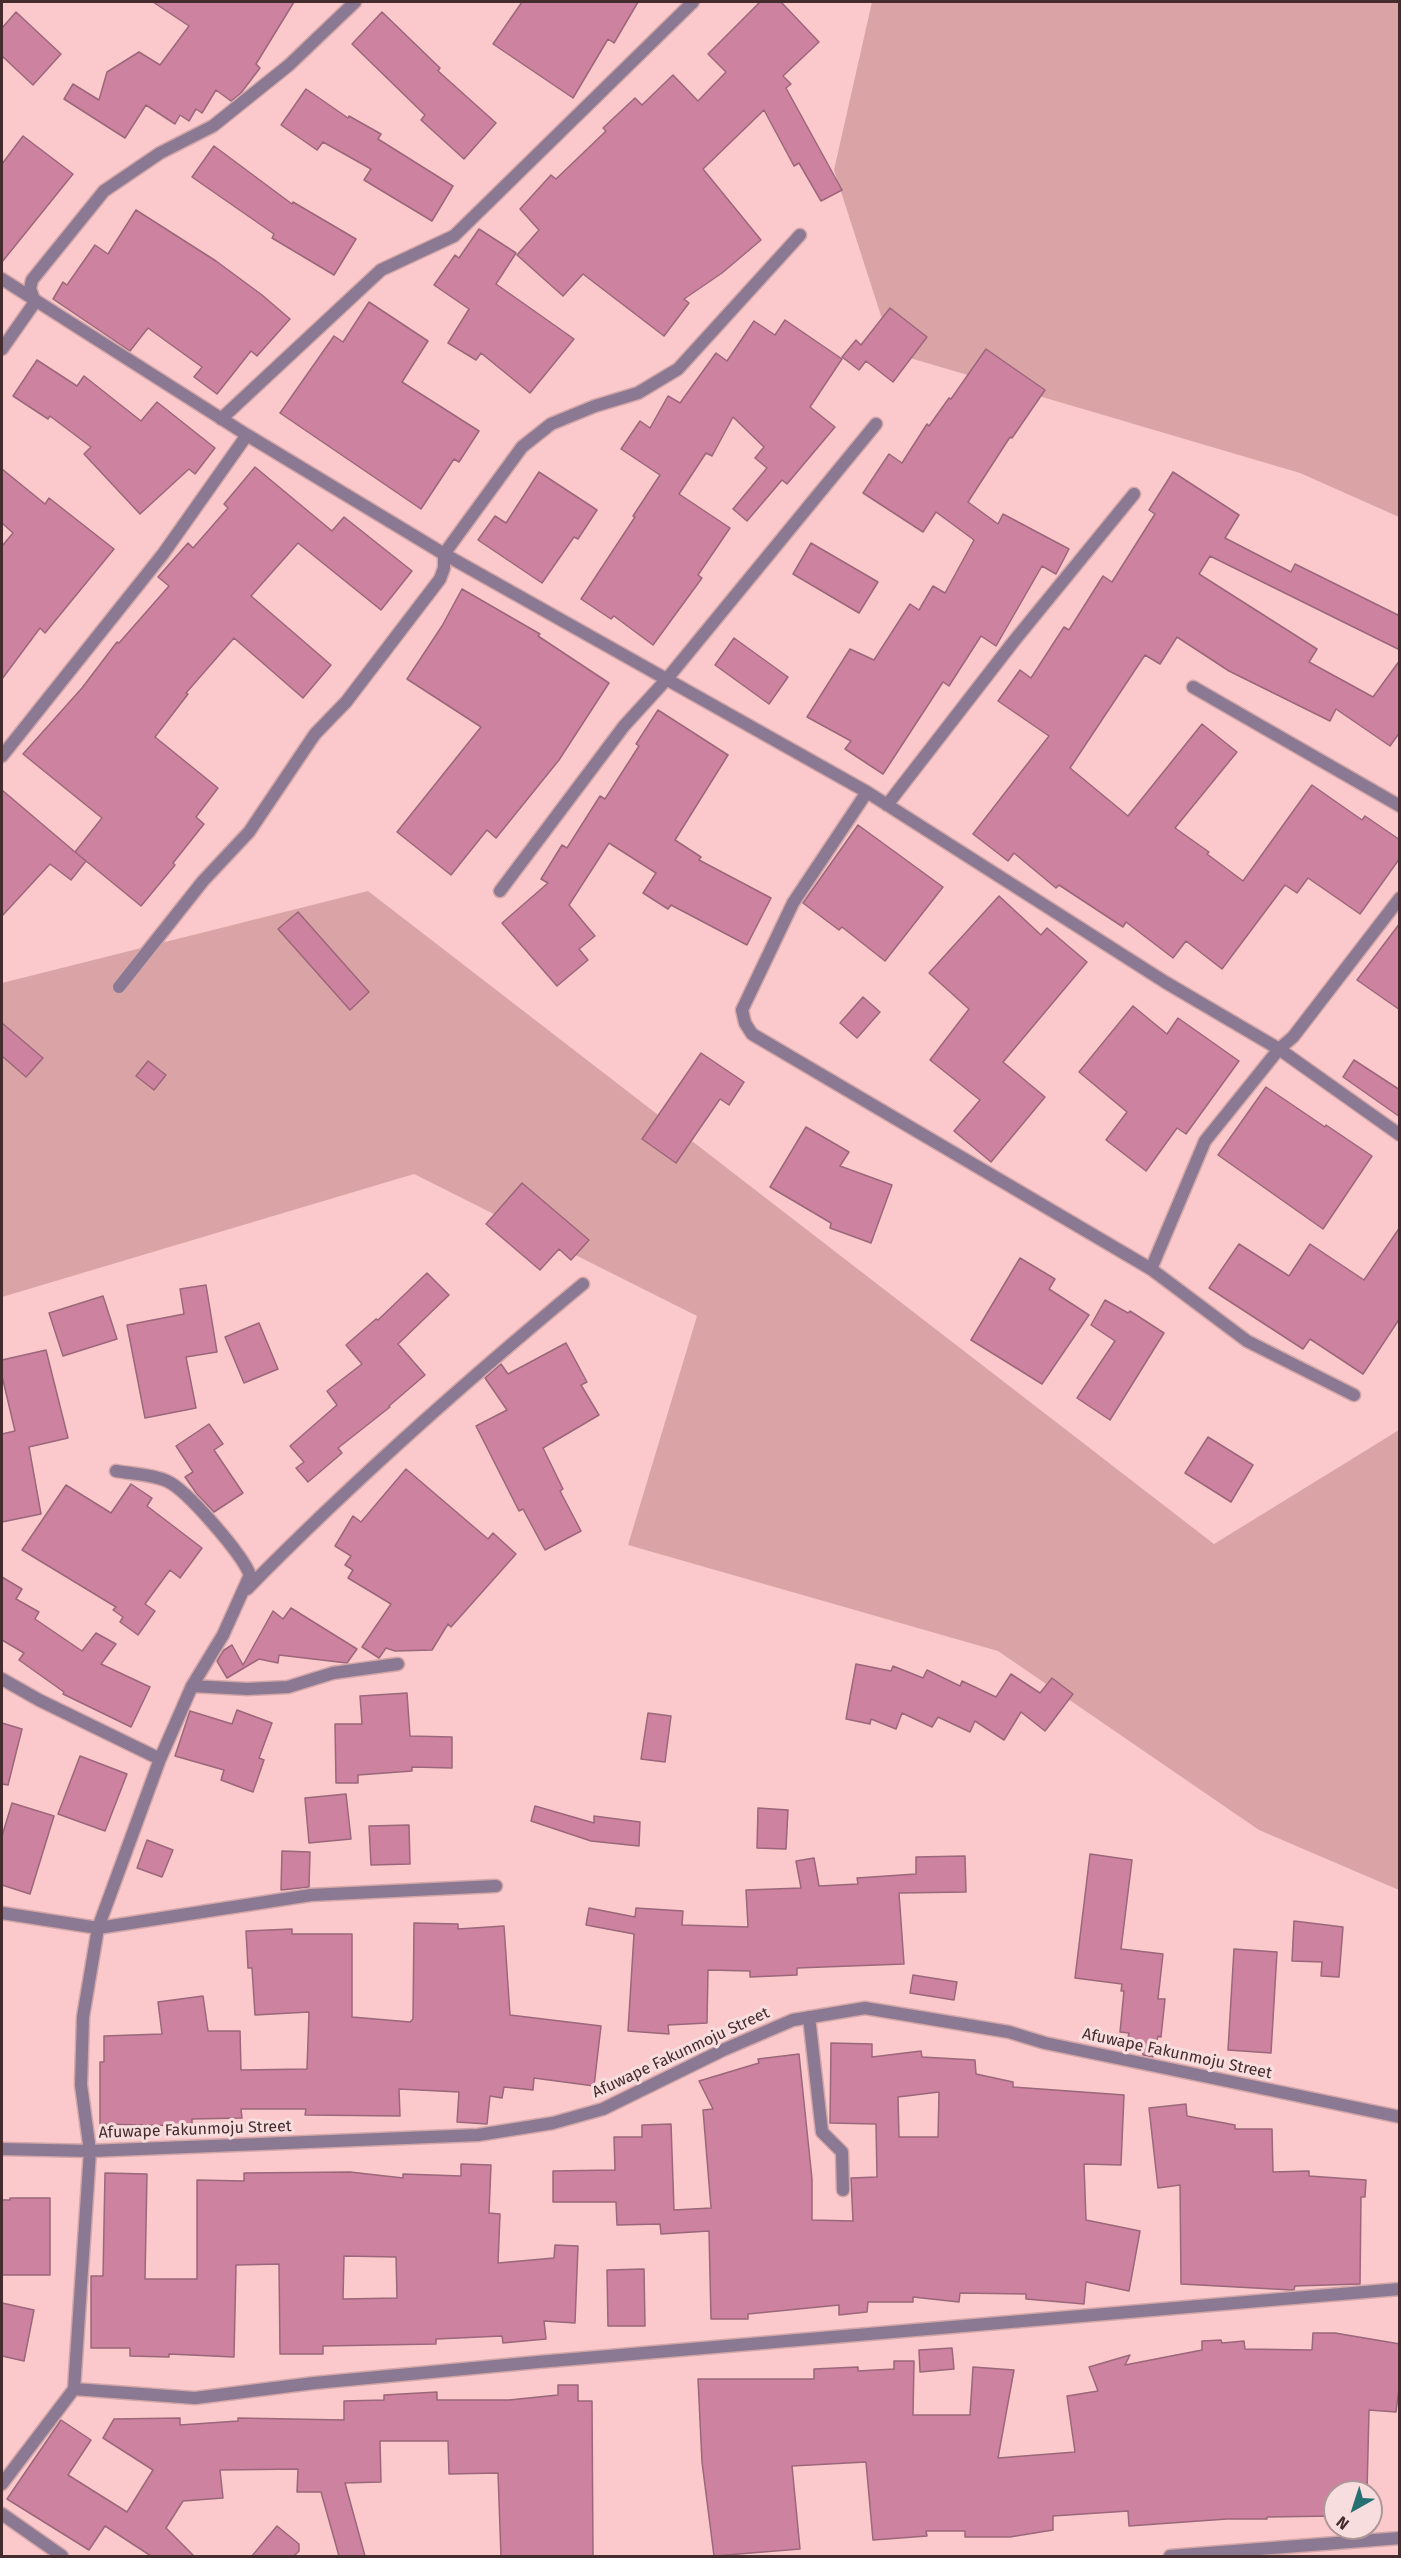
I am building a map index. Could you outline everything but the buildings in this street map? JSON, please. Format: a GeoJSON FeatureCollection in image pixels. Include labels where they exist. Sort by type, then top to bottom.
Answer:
{"type":"FeatureCollection","features":[{"type":"Feature","properties":{"kind":"street"},"geometry":{"type":"LineString","coordinates":[[35,302],[30,289],[32,280],[104,191],[159,153],[213,126],[289,65],[355,2]]}},
{"type":"Feature","properties":{"kind":"street"},"geometry":{"type":"LineString","coordinates":[[221,419],[381,270],[454,237],[693,2]]}},
{"type":"Feature","properties":{"kind":"street"},"geometry":{"type":"LineString","coordinates":[[119,987],[203,881],[249,832],[315,734],[346,702],[441,579],[444,554],[522,447],[551,424],[595,406],[638,393],[678,369],[800,235]]}},
{"type":"Feature","properties":{"kind":"street"},"geometry":{"type":"LineString","coordinates":[[2,279],[221,419],[444,554],[867,792],[1166,982],[1279,1049],[1400,1135]]}},
{"type":"Feature","properties":{"kind":"street"},"geometry":{"type":"LineString","coordinates":[[2,349],[35,302]]}},
{"type":"Feature","properties":{"kind":"street"},"geometry":{"type":"LineString","coordinates":[[500,891],[624,726],[666,680],[876,424]]}},
{"type":"Feature","properties":{"kind":"street"},"geometry":{"type":"LineString","coordinates":[[2,756],[163,554],[247,435]]}},
{"type":"Feature","properties":{"kind":"street"},"geometry":{"type":"LineString","coordinates":[[887,805],[1007,650],[1134,494]]}},
{"type":"Feature","properties":{"kind":"street"},"geometry":{"type":"LineString","coordinates":[[1193,687],[1400,806]]}},
{"type":"Feature","properties":{"kind":"street"},"geometry":{"type":"LineString","coordinates":[[867,792],[793,903],[742,1010],[745,1023],[752,1034],[1151,1269],[1247,1341],[1354,1395]]}},
{"type":"Feature","properties":{"kind":"street"},"geometry":{"type":"LineString","coordinates":[[1151,1269],[1205,1141],[1279,1049],[1293,1037],[1400,898]]}},
{"type":"Feature","properties":{"kind":"street"},"geometry":{"type":"LineString","coordinates":[[244,1592],[345,1491],[480,1370],[583,1284]]}},
{"type":"Feature","properties":{"kind":"street"},"geometry":{"type":"LineString","coordinates":[[2,2484],[74,2389],[90,2151],[81,2085],[82,2017],[98,1928],[160,1759],[192,1686],[223,1635],[250,1575],[245,1563],[202,1511],[168,1481],[116,1471]]}},
{"type":"Feature","properties":{"kind":"street"},"geometry":{"type":"LineString","coordinates":[[192,1686],[247,1689],[288,1687],[333,1673],[398,1664]]}},
{"type":"Feature","properties":{"kind":"street"},"geometry":{"type":"LineString","coordinates":[[2,1679],[39,1700],[160,1759]]}},
{"type":"Feature","properties":{"kind":"street"},"geometry":{"type":"LineString","coordinates":[[2,1913],[98,1928],[311,1895],[496,1886]]}},
{"type":"Feature","properties":{"kind":"street","name":"Afuwape Fakunmoju Street"},"geometry":{"type":"LineString","coordinates":[[2,2149],[90,2151],[478,2135],[553,2123],[603,2109],[723,2050],[793,2020],[865,2008],[987,2029],[1400,2117]]}},
{"type":"Feature","properties":{"kind":"street"},"geometry":{"type":"LineString","coordinates":[[809,2018],[822,2132],[842,2151],[843,2190]]}},
{"type":"Feature","properties":{"kind":"street"},"geometry":{"type":"LineString","coordinates":[[74,2389],[195,2398],[314,2383],[515,2364],[1400,2289]]}},
{"type":"Feature","properties":{"kind":"street"},"geometry":{"type":"LineString","coordinates":[[2,2514],[62,2556]]}},
{"type":"Feature","properties":{"kind":"street"},"geometry":{"type":"LineString","coordinates":[[1170,2556],[1400,2538]]}},
{"type":"Feature","properties":{"kind":"shaded area"},"geometry":{"type":"Polygon","coordinates":[[[872,2],[1399,2],[1399,517],[1300,473],[893,353],[834,170],[872,2]]]}},
{"type":"Feature","properties":{"kind":"shaded area"},"geometry":{"type":"Polygon","coordinates":[[[368,891],[1214,1544],[1399,1430],[1399,1890],[1259,1830],[998,1651],[628,1545],[697,1316],[414,1174],[2,1297],[2,983],[368,891]]]}}]}
